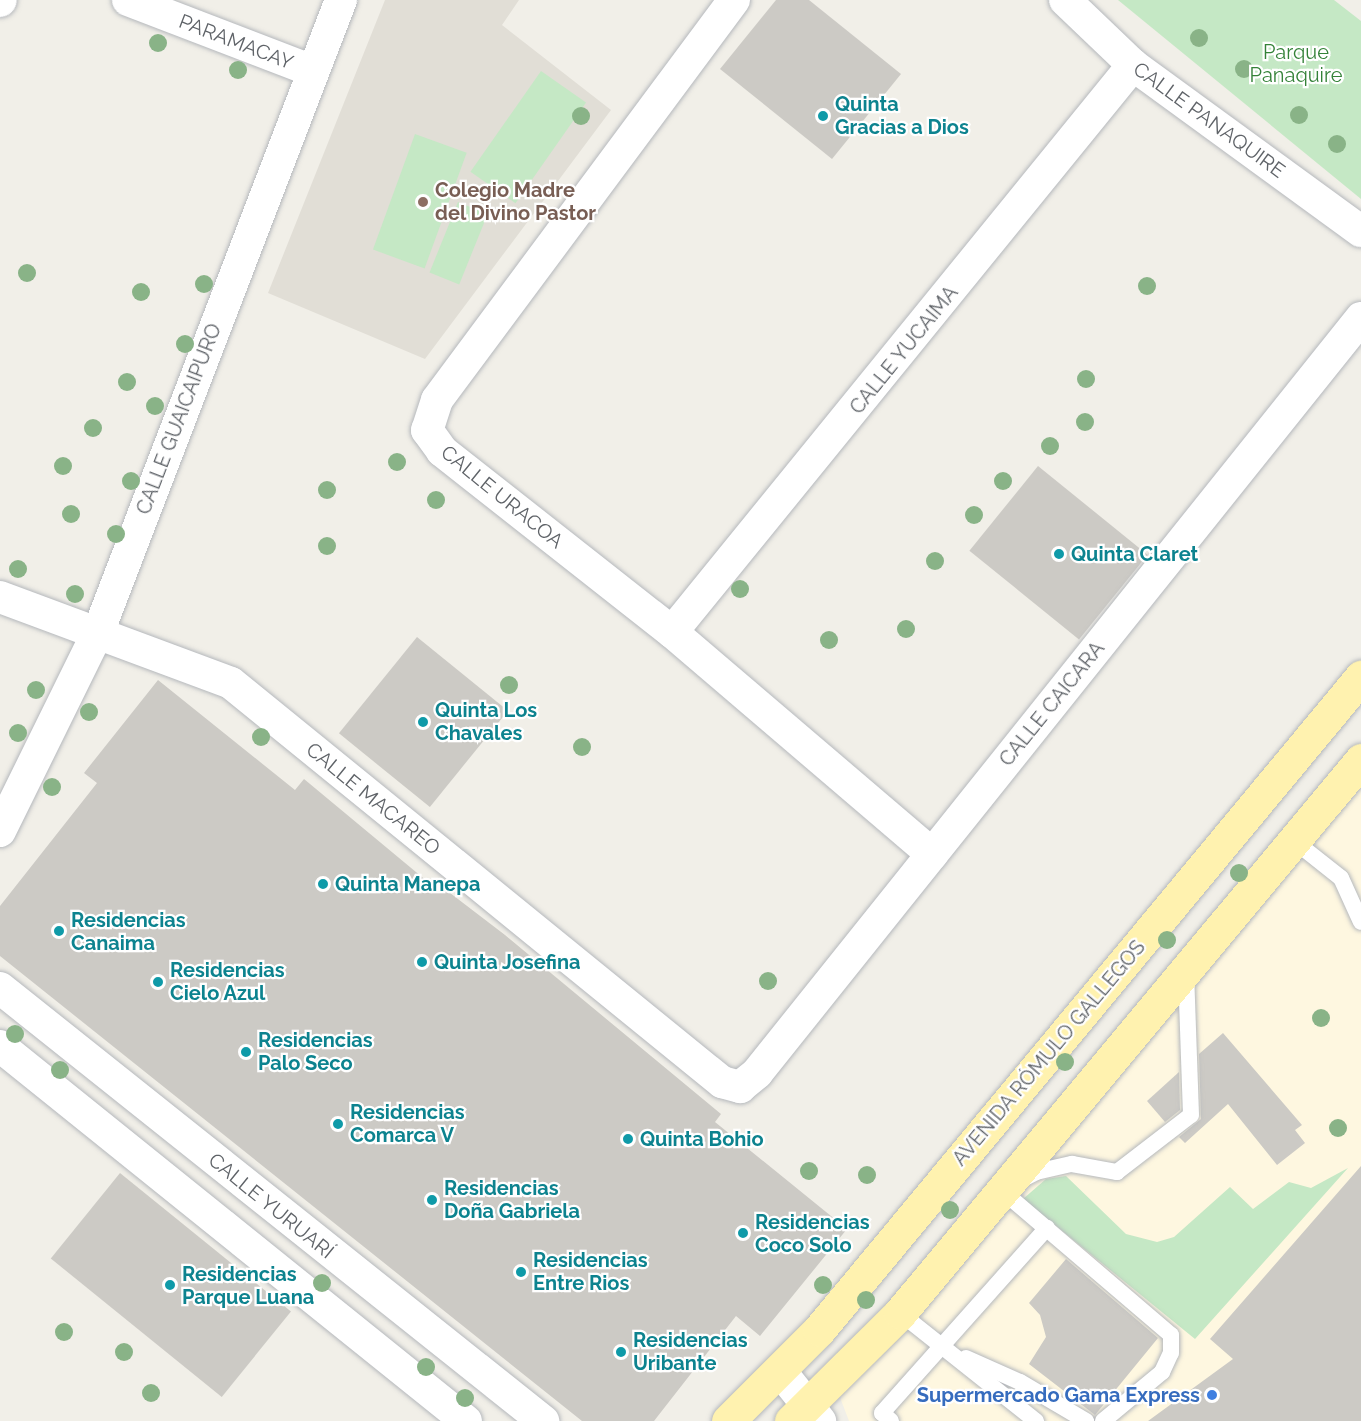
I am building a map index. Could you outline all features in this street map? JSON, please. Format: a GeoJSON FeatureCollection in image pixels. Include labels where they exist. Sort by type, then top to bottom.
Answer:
{"type":"FeatureCollection","features":[{"type":"Feature","properties":{"kind":"main road","name":"AVENIDA RÓMULO GALLEGOS"},"geometry":{"type":"LineString","coordinates":[[728,1421],[781,1372],[1361,677]]}},
{"type":"Feature","properties":{"kind":"main road"},"geometry":{"type":"LineString","coordinates":[[807,1415],[900,1313],[1000,1190],[1361,760]]}},
{"type":"Feature","properties":{"kind":"street","name":"PARAMACAY"},"geometry":{"type":"LineString","coordinates":[[128,0],[310,70]]}},
{"type":"Feature","properties":{"kind":"street","name":"CALLE GUAICAIPURO"},"geometry":{"type":"LineString","coordinates":[[0,831],[99,630],[310,70],[341,0]]}},
{"type":"Feature","properties":{"kind":"street","name":"CALLE URACOA"},"geometry":{"type":"LineString","coordinates":[[734,0],[437,400],[427,430],[442,451],[672,632],[932,854]]}},
{"type":"Feature","properties":{"kind":"street","name":"CALLE PANAQUIRE"},"geometry":{"type":"LineString","coordinates":[[1065,0],[1133,65],[1361,231]]}},
{"type":"Feature","properties":{"kind":"street","name":"CALLE YUCAIMA"},"geometry":{"type":"LineString","coordinates":[[672,632],[1133,65]]}},
{"type":"Feature","properties":{"kind":"street","name":"CALLE CAICARA"},"geometry":{"type":"LineString","coordinates":[[741,1087],[932,854],[1361,318]]}},
{"type":"Feature","properties":{"kind":"street","name":"CALLE MACAREO"},"geometry":{"type":"LineString","coordinates":[[0,597],[99,630],[231,683],[722,1082],[741,1087]]}},
{"type":"Feature","properties":{"kind":"street","name":"CALLE YURUARÍ"},"geometry":{"type":"LineString","coordinates":[[0,988],[543,1421]]}},
{"type":"Feature","properties":{"kind":"street"},"geometry":{"type":"LineString","coordinates":[[0,1046],[466,1421]]}},
{"type":"Feature","properties":{"kind":"street"},"geometry":{"type":"LineString","coordinates":[[366,1341],[398,1307]]}},
{"type":"Feature","properties":{"kind":"street"},"geometry":{"type":"LineString","coordinates":[[781,1372],[807,1415]]}},
{"type":"Feature","properties":{"kind":"lane"},"geometry":{"type":"LineString","coordinates":[[1293,840],[1341,878],[1361,922]]}},
{"type":"Feature","properties":{"kind":"lane"},"geometry":{"type":"LineString","coordinates":[[1103,1421],[1162,1372],[1171,1353],[1171,1335],[1000,1190],[1036,1172],[1072,1164],[1117,1172],[1191,1115],[1186,968]]}},
{"type":"Feature","properties":{"kind":"lane"},"geometry":{"type":"LineString","coordinates":[[891,1421],[882,1413],[943,1348],[1047,1228]]}},
{"type":"Feature","properties":{"kind":"lane"},"geometry":{"type":"LineString","coordinates":[[900,1313],[1036,1421]]}},
{"type":"Feature","properties":{"kind":"lane"},"geometry":{"type":"LineString","coordinates":[[943,1348],[1020,1382],[1086,1421]]}},
{"type":"Feature","properties":{"kind":"shaded area","name":"Colegio Madre del Divino Pastor"},"geometry":{"type":"Polygon","coordinates":[[[385,0],[519,0],[502,25],[611,110],[425,359],[268,293],[385,0]]]}},
{"type":"Feature","properties":{"kind":"shaded area"},"geometry":{"type":"Polygon","coordinates":[[[1361,771],[1361,1421],[849,1421],[841,1400],[842,1386],[1361,771]]]}},
{"type":"Feature","properties":{"kind":"green space","name":"Parque Panaquire"},"geometry":{"type":"Polygon","coordinates":[[[1118,0],[1334,0],[1361,21],[1361,199],[1118,0]]]}},
{"type":"Feature","properties":{"kind":"green space"},"geometry":{"type":"Polygon","coordinates":[[[541,71],[586,103],[516,203],[470,172],[541,71]]]}},
{"type":"Feature","properties":{"kind":"green space"},"geometry":{"type":"Polygon","coordinates":[[[415,134],[467,153],[425,268],[373,250],[415,134]]]}},
{"type":"Feature","properties":{"kind":"green space"},"geometry":{"type":"Polygon","coordinates":[[[458,202],[488,214],[459,284],[430,272],[458,202]]]}},
{"type":"Feature","properties":{"kind":"green space"},"geometry":{"type":"Polygon","coordinates":[[[1348,1168],[1195,1339],[1023,1199],[1046,1179],[1066,1176],[1126,1234],[1157,1242],[1174,1237],[1230,1187],[1253,1209],[1289,1182],[1311,1188],[1348,1168]]]}},
{"type":"Feature","properties":{"kind":"building","name":"Quinta Gracias a Dios"},"geometry":{"type":"Polygon","coordinates":[[[776,0],[809,0],[901,74],[832,159],[720,69],[776,0]]]}},
{"type":"Feature","properties":{"kind":"building","name":"Quinta Claret"},"geometry":{"type":"Polygon","coordinates":[[[1038,466],[1148,555],[1079,639],[969,551],[1038,466]]]}},
{"type":"Feature","properties":{"kind":"building","name":"Quinta Los Chavales"},"geometry":{"type":"Polygon","coordinates":[[[417,637],[508,711],[430,807],[339,733],[417,637]]]}},
{"type":"Feature","properties":{"kind":"building"},"geometry":{"type":"Polygon","coordinates":[[[158,680],[295,790],[304,779],[434,887],[437,883],[505,935],[721,1114],[715,1122],[847,1229],[760,1336],[736,1316],[654,1421],[582,1421],[0,956],[0,906],[97,783],[84,773],[158,680]]]}},
{"type":"Feature","properties":{"kind":"building"},"geometry":{"type":"Polygon","coordinates":[[[1223,1033],[1302,1125],[1295,1130],[1305,1143],[1277,1165],[1228,1104],[1185,1143],[1179,1137],[1201,1119],[1199,1054],[1223,1033]]]}},
{"type":"Feature","properties":{"kind":"building"},"geometry":{"type":"Polygon","coordinates":[[[1179,1072],[1180,1110],[1165,1122],[1147,1101],[1179,1072]]]}},
{"type":"Feature","properties":{"kind":"building"},"geometry":{"type":"Polygon","coordinates":[[[1361,1166],[1361,1421],[1148,1421],[1233,1359],[1210,1339],[1361,1166]]]}},
{"type":"Feature","properties":{"kind":"building","name":"Residencias Parque Luana"},"geometry":{"type":"Polygon","coordinates":[[[120,1173],[291,1311],[222,1397],[51,1258],[120,1173]]]}},
{"type":"Feature","properties":{"kind":"building"},"geometry":{"type":"Polygon","coordinates":[[[1066,1259],[1158,1338],[1095,1415],[1029,1364],[1046,1337],[1040,1315],[1029,1303],[1066,1259]]]}},
{"type":"Feature","properties":{"kind":"place","name":"Quinta Gracias a Dios"},"geometry":{"type":"Point","coordinates":[823,116]}},
{"type":"Feature","properties":{"kind":"place","name":"Colegio Madre del Divino Pastor"},"geometry":{"type":"Point","coordinates":[423,202]}},
{"type":"Feature","properties":{"kind":"place","name":"Quinta Claret"},"geometry":{"type":"Point","coordinates":[1059,554]}},
{"type":"Feature","properties":{"kind":"place","name":"Quinta Los Chavales"},"geometry":{"type":"Point","coordinates":[423,722]}},
{"type":"Feature","properties":{"kind":"place","name":"Quinta Manepa"},"geometry":{"type":"Point","coordinates":[323,884]}},
{"type":"Feature","properties":{"kind":"place","name":"Residencias Canaima"},"geometry":{"type":"Point","coordinates":[59,931]}},
{"type":"Feature","properties":{"kind":"place","name":"Quinta Josefina"},"geometry":{"type":"Point","coordinates":[422,962]}},
{"type":"Feature","properties":{"kind":"place","name":"Residencias Cielo Azul"},"geometry":{"type":"Point","coordinates":[158,982]}},
{"type":"Feature","properties":{"kind":"place","name":"Residencias Palo Seco"},"geometry":{"type":"Point","coordinates":[246,1052]}},
{"type":"Feature","properties":{"kind":"place","name":"Residencias Comarca V"},"geometry":{"type":"Point","coordinates":[338,1124]}},
{"type":"Feature","properties":{"kind":"place","name":"Quinta Bohio"},"geometry":{"type":"Point","coordinates":[628,1139]}},
{"type":"Feature","properties":{"kind":"place","name":"Residencias Doña Gabriela"},"geometry":{"type":"Point","coordinates":[432,1200]}},
{"type":"Feature","properties":{"kind":"place","name":"Residencias Coco Solo"},"geometry":{"type":"Point","coordinates":[743,1233]}},
{"type":"Feature","properties":{"kind":"place","name":"Residencias Entre Rios"},"geometry":{"type":"Point","coordinates":[521,1272]}},
{"type":"Feature","properties":{"kind":"place","name":"Residencias Parque Luana"},"geometry":{"type":"Point","coordinates":[170,1285]}},
{"type":"Feature","properties":{"kind":"place","name":"Residencias Uribante"},"geometry":{"type":"Point","coordinates":[621,1352]}},
{"type":"Feature","properties":{"kind":"place","name":"Supermercado Gama Express"},"geometry":{"type":"Point","coordinates":[1212,1395]}}]}
